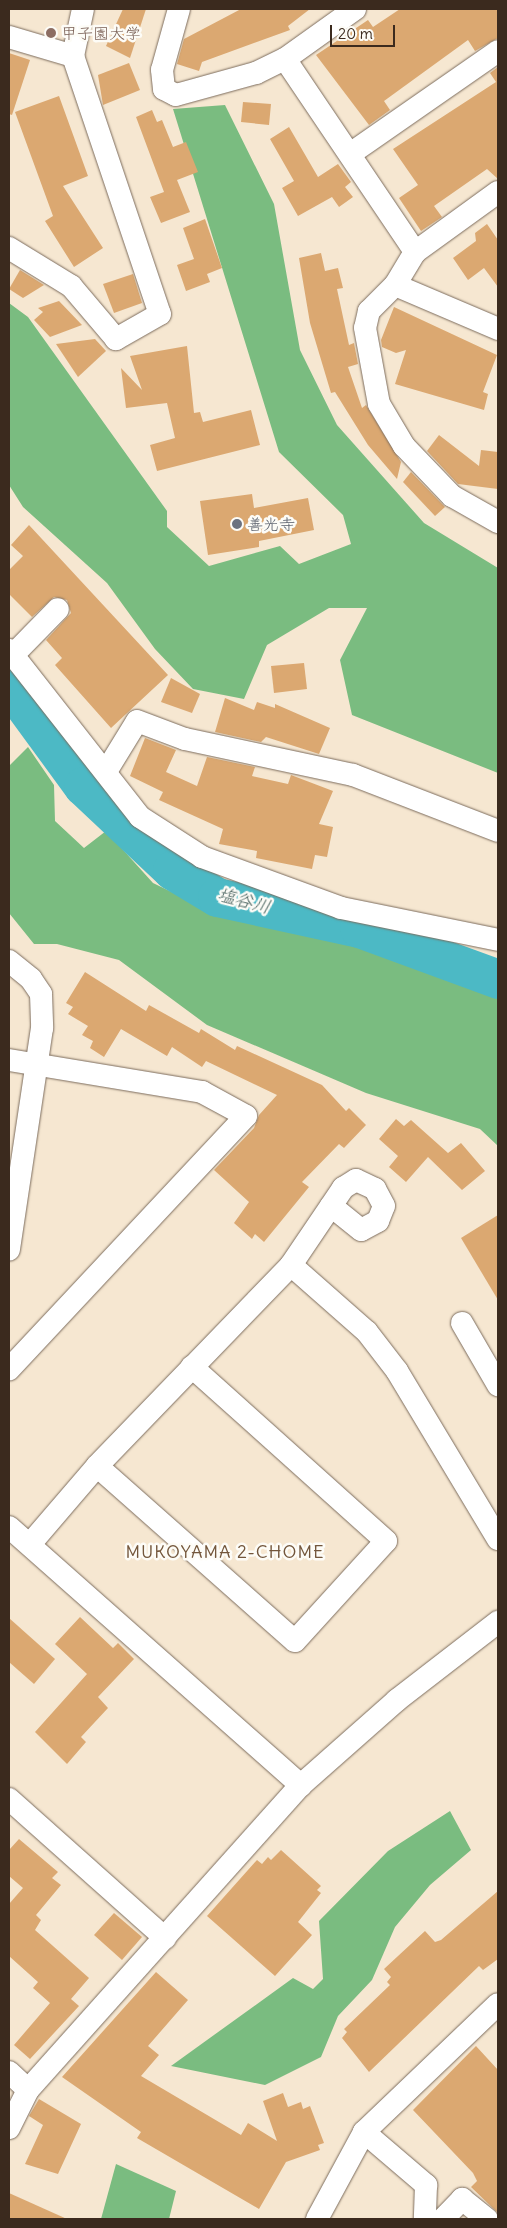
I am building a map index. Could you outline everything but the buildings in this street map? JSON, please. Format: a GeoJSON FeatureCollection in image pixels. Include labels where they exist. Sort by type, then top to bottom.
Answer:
{"type":"FeatureCollection","features":[{"type":"Feature","properties":{"kind":"street"},"geometry":{"type":"LineString","coordinates":[[9,248],[72,286],[116,339],[160,314],[73,56],[83,9]]}},
{"type":"Feature","properties":{"kind":"street"},"geometry":{"type":"LineString","coordinates":[[179,9],[162,70],[164,89],[176,95],[256,73],[286,59],[355,9]]}},
{"type":"Feature","properties":{"kind":"street"},"geometry":{"type":"LineString","coordinates":[[9,37],[73,56]]}},
{"type":"Feature","properties":{"kind":"street"},"geometry":{"type":"LineString","coordinates":[[350,154],[498,51]]}},
{"type":"Feature","properties":{"kind":"street"},"geometry":{"type":"LineString","coordinates":[[286,59],[414,252]]}},
{"type":"Feature","properties":{"kind":"street"},"geometry":{"type":"LineString","coordinates":[[498,192],[414,252],[395,285],[369,311],[365,328],[379,404],[404,446],[452,496],[498,522]]}},
{"type":"Feature","properties":{"kind":"street"},"geometry":{"type":"LineString","coordinates":[[395,285],[498,329]]}},
{"type":"Feature","properties":{"kind":"street"},"geometry":{"type":"LineString","coordinates":[[58,609],[11,652],[107,770],[140,817],[202,857],[341,908],[498,940]]}},
{"type":"Feature","properties":{"kind":"street"},"geometry":{"type":"LineString","coordinates":[[107,770],[137,721],[185,739],[353,775],[498,831]]}},
{"type":"Feature","properties":{"kind":"street"},"geometry":{"type":"LineString","coordinates":[[9,961],[31,979],[41,994],[38,1063],[9,1250]]}},
{"type":"Feature","properties":{"kind":"street"},"geometry":{"type":"LineString","coordinates":[[9,1060],[38,1063],[202,1092],[246,1116],[9,1369]]}},
{"type":"Feature","properties":{"kind":"street"},"geometry":{"type":"LineString","coordinates":[[31,1543],[98,1466],[291,1265],[331,1206]]}},
{"type":"Feature","properties":{"kind":"street"},"geometry":{"type":"LineString","coordinates":[[291,1265],[367,1332],[397,1372],[498,1539]]}},
{"type":"Feature","properties":{"kind":"street"},"geometry":{"type":"LineString","coordinates":[[462,1323],[498,1385]]}},
{"type":"Feature","properties":{"kind":"street"},"geometry":{"type":"LineString","coordinates":[[98,1466],[295,1641],[386,1541],[192,1367]]}},
{"type":"Feature","properties":{"kind":"street"},"geometry":{"type":"LineString","coordinates":[[9,1527],[31,1543],[301,1785]]}},
{"type":"Feature","properties":{"kind":"street"},"geometry":{"type":"LineString","coordinates":[[9,2128],[28,2090],[301,1785],[397,1700],[498,1622]]}},
{"type":"Feature","properties":{"kind":"street"},"geometry":{"type":"LineString","coordinates":[[9,1800],[165,1938]]}},
{"type":"Feature","properties":{"kind":"street"},"geometry":{"type":"LineString","coordinates":[[318,2219],[364,2132],[498,2004]]}},
{"type":"Feature","properties":{"kind":"street"},"geometry":{"type":"LineString","coordinates":[[9,2072],[28,2090]]}},
{"type":"Feature","properties":{"kind":"street"},"geometry":{"type":"LineString","coordinates":[[364,2132],[426,2185],[425,2219]]}},
{"type":"Feature","properties":{"kind":"street"},"geometry":{"type":"LineString","coordinates":[[443,2219],[462,2200],[487,2219]]}},
{"type":"Feature","properties":{"kind":"green space"},"geometry":{"type":"Polygon","coordinates":[[[225,105],[274,204],[300,350],[337,425],[424,523],[498,568],[498,773],[352,715],[340,660],[367,608],[329,608],[267,645],[244,699],[193,689],[155,649],[107,583],[23,507],[9,485],[9,303],[28,317],[167,511],[167,527],[209,566],[280,546],[299,564],[351,544],[343,515],[279,452],[173,109],[225,105]]]}},
{"type":"Feature","properties":{"kind":"green space"},"geometry":{"type":"Polygon","coordinates":[[[28,747],[54,785],[55,821],[84,848],[106,831],[153,883],[217,914],[278,921],[385,950],[498,995],[498,1146],[480,1129],[366,1093],[207,1025],[119,960],[57,944],[34,944],[9,913],[9,766],[28,747]]]}},
{"type":"Feature","properties":{"kind":"green space"},"geometry":{"type":"Polygon","coordinates":[[[450,1811],[471,1850],[430,1885],[395,1927],[372,1980],[338,2016],[321,2057],[265,2085],[171,2066],[293,1978],[313,1989],[323,1979],[319,1921],[388,1851],[450,1811]]]}},
{"type":"Feature","properties":{"kind":"green space"},"geometry":{"type":"Polygon","coordinates":[[[116,2164],[176,2191],[169,2219],[101,2219],[116,2164]]]}},
{"type":"Feature","properties":{"kind":"waterway","name":"塩谷川"},"geometry":{"type":"LineString","coordinates":[[9,685],[83,786],[172,870],[217,897],[359,928],[498,979]]}},
{"type":"Feature","properties":{"kind":"place","name":"甲子園大学"},"geometry":{"type":"Point","coordinates":[51,33]}},
{"type":"Feature","properties":{"kind":"place","name":"善光寺"},"geometry":{"type":"Point","coordinates":[237,524]}},
{"type":"Feature","properties":{"kind":"district","name":"MUKOYAMA 2-CHOME"},"geometry":{"type":"Point","coordinates":[225,1552]}}]}
